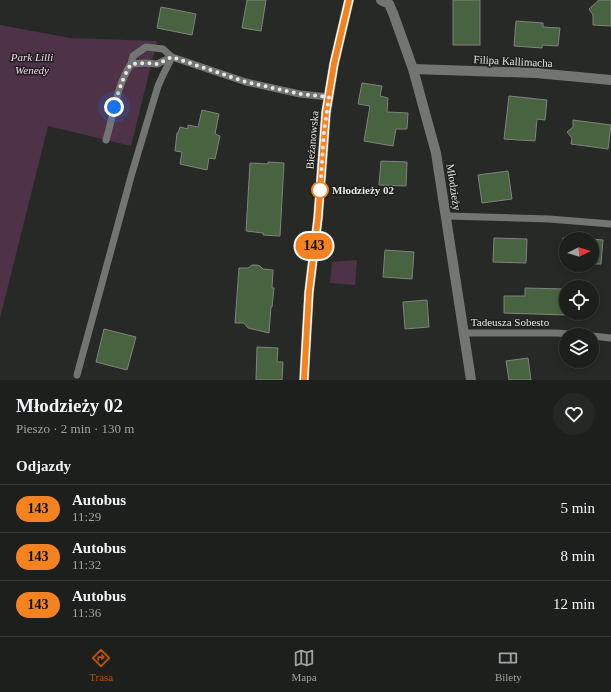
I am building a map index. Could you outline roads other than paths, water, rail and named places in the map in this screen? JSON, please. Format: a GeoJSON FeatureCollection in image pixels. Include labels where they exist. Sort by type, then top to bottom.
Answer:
{"type":"FeatureCollection","features":[{"type":"Feature","properties":{"kind":"street","name":"Bieżanowska"},"geometry":{"type":"LineString","coordinates":[[304,380],[309,292],[318,218],[324,132],[338,43],[349,0]]}},
{"type":"Feature","properties":{"kind":"street","name":"Młodzieży"},"geometry":{"type":"LineString","coordinates":[[386,1],[393,13],[413,69],[436,153],[447,216],[471,380]]}},
{"type":"Feature","properties":{"kind":"street","name":"Filipa Kallimacha"},"geometry":{"type":"LineString","coordinates":[[413,69],[536,73],[611,80]]}},
{"type":"Feature","properties":{"kind":"lane"},"geometry":{"type":"LineString","coordinates":[[106,140],[117,94],[126,72],[131,64],[133,56],[146,47],[163,49],[172,57],[246,82],[300,94],[329,97]]}},
{"type":"Feature","properties":{"kind":"lane"},"geometry":{"type":"LineString","coordinates":[[131,64],[157,64],[172,57]]}},
{"type":"Feature","properties":{"kind":"lane"},"geometry":{"type":"LineString","coordinates":[[77,375],[132,173],[158,86],[172,57]]}},
{"type":"Feature","properties":{"kind":"lane"},"geometry":{"type":"LineString","coordinates":[[447,216],[549,219],[611,224]]}},
{"type":"Feature","properties":{"kind":"lane","name":"Tadeusza Sobesto"},"geometry":{"type":"LineString","coordinates":[[464,333],[559,333]]}},
{"type":"Feature","properties":{"kind":"lane"},"geometry":{"type":"LineString","coordinates":[[599,337],[611,338]]}},
{"type":"Feature","properties":{"kind":"place","name":"Młodzieży 02"},"geometry":{"type":"Point","coordinates":[320,190]}},
{"type":"Feature","properties":{"kind":"park label","name":"Park Lilli Wenedy"},"geometry":{"type":"Point","coordinates":[32,63]}}]}
